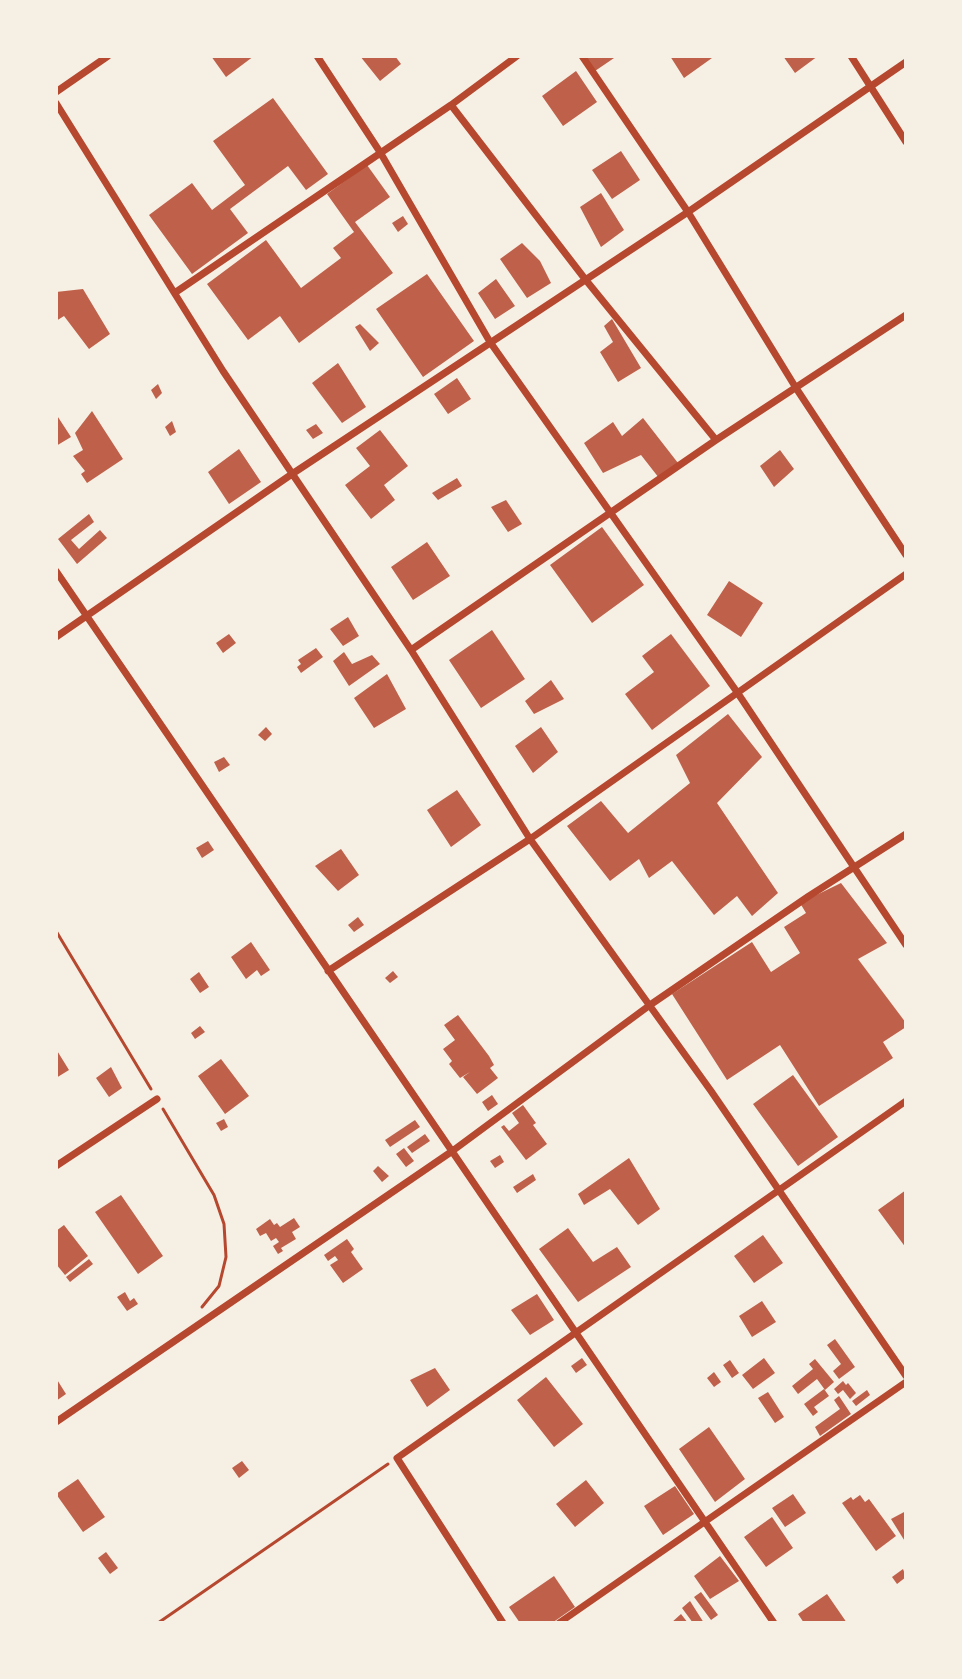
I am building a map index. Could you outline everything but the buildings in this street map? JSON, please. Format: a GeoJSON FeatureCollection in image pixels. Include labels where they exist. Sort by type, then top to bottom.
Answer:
{"type":"FeatureCollection","features":[{"type":"Feature","properties":{"kind":"street"},"geometry":{"type":"LineString","coordinates":[[56,92],[108,56]]}},
{"type":"Feature","properties":{"kind":"street"},"geometry":{"type":"LineString","coordinates":[[317,56],[380,152],[490,342],[737,692],[906,945]]}},
{"type":"Feature","properties":{"kind":"street"},"geometry":{"type":"LineString","coordinates":[[176,292],[451,105],[517,56]]}},
{"type":"Feature","properties":{"kind":"street"},"geometry":{"type":"LineString","coordinates":[[582,56],[688,212],[796,388],[906,555]]}},
{"type":"Feature","properties":{"kind":"street"},"geometry":{"type":"LineString","coordinates":[[851,56],[906,142]]}},
{"type":"Feature","properties":{"kind":"street"},"geometry":{"type":"LineString","coordinates":[[56,637],[292,474],[688,212],[906,62]]}},
{"type":"Feature","properties":{"kind":"street"},"geometry":{"type":"LineString","coordinates":[[56,103],[223,371],[411,650],[530,839],[650,1005],[906,1376]]}},
{"type":"Feature","properties":{"kind":"street"},"geometry":{"type":"LineString","coordinates":[[451,105],[585,279],[716,440]]}},
{"type":"Feature","properties":{"kind":"street"},"geometry":{"type":"LineString","coordinates":[[411,650],[716,440],[906,315]]}},
{"type":"Feature","properties":{"kind":"street"},"geometry":{"type":"LineString","coordinates":[[56,571],[774,1623]]}},
{"type":"Feature","properties":{"kind":"street"},"geometry":{"type":"LineString","coordinates":[[328,971],[530,839],[906,574]]}},
{"type":"Feature","properties":{"kind":"street"},"geometry":{"type":"LineString","coordinates":[[56,1422],[451,1152],[650,1005],[906,834]]}},
{"type":"Feature","properties":{"kind":"street"},"geometry":{"type":"LineString","coordinates":[[56,1166],[157,1099]]}},
{"type":"Feature","properties":{"kind":"street"},"geometry":{"type":"LineString","coordinates":[[503,1623],[397,1458],[906,1101]]}},
{"type":"Feature","properties":{"kind":"street"},"geometry":{"type":"LineString","coordinates":[[559,1623],[906,1382]]}},
{"type":"Feature","properties":{"kind":"path"},"geometry":{"type":"LineString","coordinates":[[56,931],[214,1195],[224,1224],[226,1257],[219,1286],[201,1308]]}},
{"type":"Feature","properties":{"kind":"path"},"geometry":{"type":"LineString","coordinates":[[158,1623],[397,1458]]}}]}
